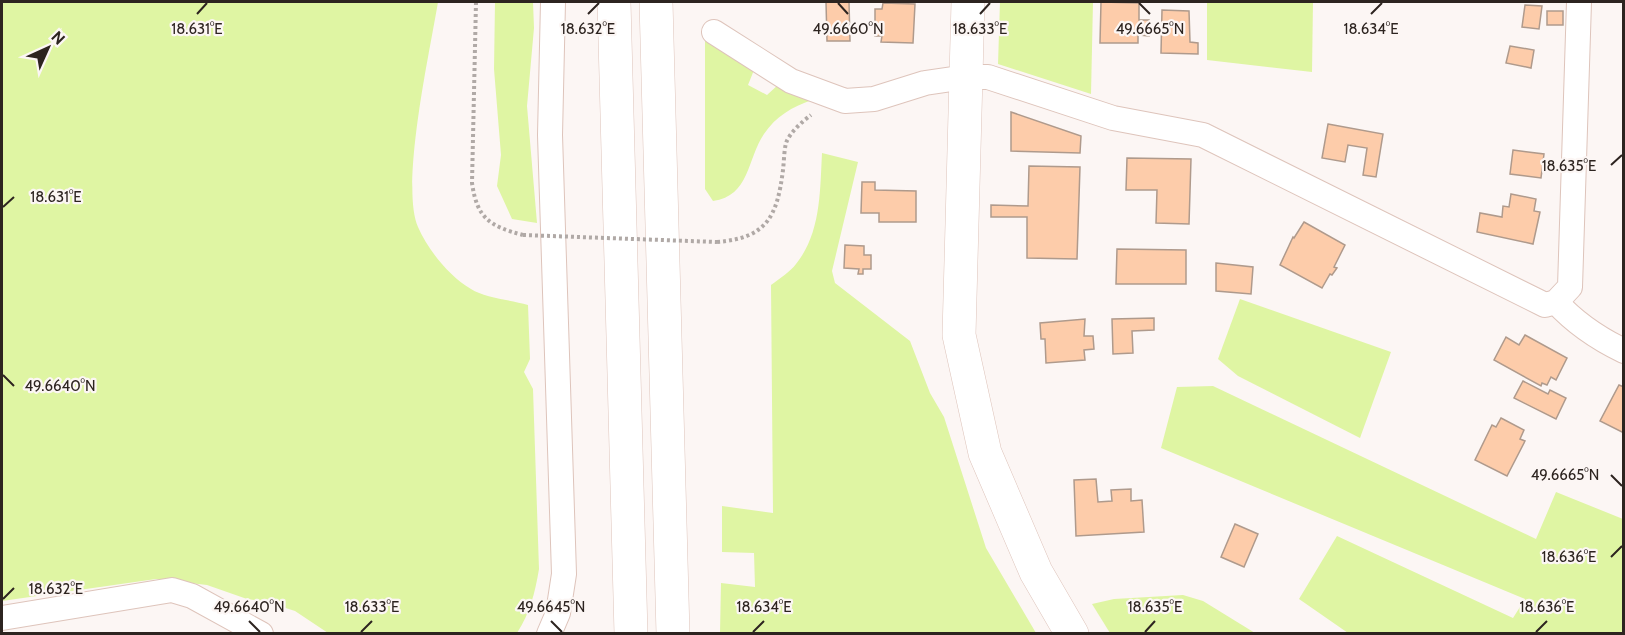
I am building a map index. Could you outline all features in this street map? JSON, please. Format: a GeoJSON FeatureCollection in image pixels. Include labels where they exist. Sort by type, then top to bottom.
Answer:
{"type":"FeatureCollection","features":[{"type":"Feature","properties":{"kind":"main road"},"geometry":{"type":"LineString","coordinates":[[614,2],[631,633]]}},
{"type":"Feature","properties":{"kind":"main road"},"geometry":{"type":"LineString","coordinates":[[656,2],[673,633]]}},
{"type":"Feature","properties":{"kind":"main road"},"geometry":{"type":"LineString","coordinates":[[968,2],[960,335],[985,453],[1036,572],[1072,633]]}},
{"type":"Feature","properties":{"kind":"street"},"geometry":{"type":"LineString","coordinates":[[549,633],[558,613],[564,574],[550,135],[553,2]]}},
{"type":"Feature","properties":{"kind":"street"},"geometry":{"type":"LineString","coordinates":[[714,32],[791,81],[845,101],[874,99],[925,83],[966,77],[988,77],[1113,118],[1203,135],[1545,305],[1557,302],[1570,287],[1579,2]]}},
{"type":"Feature","properties":{"kind":"street"},"geometry":{"type":"LineString","coordinates":[[1557,302],[1570,318],[1598,339],[1623,351]]}},
{"type":"Feature","properties":{"kind":"street"},"geometry":{"type":"LineString","coordinates":[[2,618],[172,590],[192,596],[261,633]]}},
{"type":"Feature","properties":{"kind":"path"},"geometry":{"type":"LineString","coordinates":[[476,2],[471,183],[475,204],[487,220],[503,230],[523,235],[717,242],[739,240],[753,234],[768,223],[779,200],[787,142],[809,116],[845,101]]}},
{"type":"Feature","properties":{"kind":"green space"},"geometry":{"type":"Polygon","coordinates":[[[2,2],[438,2],[414,151],[413,208],[418,227],[427,245],[440,262],[463,284],[483,295],[528,305],[530,359],[524,372],[533,389],[539,569],[531,602],[517,633],[328,633],[295,611],[267,602],[247,599],[207,585],[156,579],[2,601],[2,2]]]}},
{"type":"Feature","properties":{"kind":"green space"},"geometry":{"type":"Polygon","coordinates":[[[495,2],[533,2],[534,28],[527,106],[537,223],[512,219],[497,186],[501,155],[494,69],[495,2]]]}},
{"type":"Feature","properties":{"kind":"green space"},"geometry":{"type":"Polygon","coordinates":[[[1000,2],[1093,2],[1091,94],[998,64],[1000,2]]]}},
{"type":"Feature","properties":{"kind":"green space"},"geometry":{"type":"Polygon","coordinates":[[[1207,2],[1313,2],[1312,72],[1207,60],[1207,2]]]}},
{"type":"Feature","properties":{"kind":"green space"},"geometry":{"type":"Polygon","coordinates":[[[705,37],[754,70],[748,85],[767,95],[779,84],[812,100],[791,109],[774,122],[758,144],[741,184],[725,198],[713,201],[705,189],[705,37]]]}},
{"type":"Feature","properties":{"kind":"green space"},"geometry":{"type":"Polygon","coordinates":[[[822,153],[858,162],[832,271],[835,283],[910,341],[930,393],[944,417],[986,548],[1036,633],[720,633],[721,583],[755,587],[754,553],[722,552],[722,506],[773,513],[771,285],[794,267],[810,239],[818,211],[822,153]]]}},
{"type":"Feature","properties":{"kind":"green space"},"geometry":{"type":"Polygon","coordinates":[[[1240,299],[1391,352],[1360,438],[1238,376],[1218,359],[1240,299]]]}},
{"type":"Feature","properties":{"kind":"green space"},"geometry":{"type":"Polygon","coordinates":[[[1213,386],[1536,539],[1556,492],[1623,519],[1623,633],[1348,633],[1299,599],[1337,536],[1513,618],[1525,599],[1161,448],[1177,387],[1213,386]]]}},
{"type":"Feature","properties":{"kind":"green space"},"geometry":{"type":"Polygon","coordinates":[[[1183,595],[1203,601],[1255,633],[1110,633],[1092,604],[1114,599],[1183,595]]]}},
{"type":"Feature","properties":{"kind":"building"},"geometry":{"type":"Polygon","coordinates":[[[826,2],[849,2],[850,41],[827,41],[826,2]]]}},
{"type":"Feature","properties":{"kind":"building"},"geometry":{"type":"Polygon","coordinates":[[[1101,2],[1139,3],[1139,20],[1149,20],[1149,36],[1138,35],[1138,43],[1100,43],[1101,2]]]}},
{"type":"Feature","properties":{"kind":"building"},"geometry":{"type":"Polygon","coordinates":[[[883,3],[915,4],[913,43],[881,42],[882,36],[875,36],[875,9],[882,9],[883,3]]]}},
{"type":"Feature","properties":{"kind":"building"},"geometry":{"type":"Polygon","coordinates":[[[1525,5],[1542,6],[1539,29],[1522,27],[1525,5]]]}},
{"type":"Feature","properties":{"kind":"building"},"geometry":{"type":"Polygon","coordinates":[[[1162,10],[1189,11],[1190,42],[1198,43],[1198,54],[1161,53],[1162,10]]]}},
{"type":"Feature","properties":{"kind":"building"},"geometry":{"type":"Polygon","coordinates":[[[1547,11],[1563,11],[1563,25],[1547,25],[1547,11]]]}},
{"type":"Feature","properties":{"kind":"building"},"geometry":{"type":"Polygon","coordinates":[[[1510,46],[1534,50],[1531,68],[1506,63],[1510,46]]]}},
{"type":"Feature","properties":{"kind":"building"},"geometry":{"type":"Polygon","coordinates":[[[1011,112],[1081,136],[1080,153],[1011,151],[1011,112]]]}},
{"type":"Feature","properties":{"kind":"building"},"geometry":{"type":"Polygon","coordinates":[[[1328,124],[1383,134],[1376,177],[1363,175],[1367,148],[1348,145],[1345,162],[1322,158],[1328,124]]]}},
{"type":"Feature","properties":{"kind":"building"},"geometry":{"type":"Polygon","coordinates":[[[1513,150],[1544,154],[1541,178],[1510,174],[1513,150]]]}},
{"type":"Feature","properties":{"kind":"building"},"geometry":{"type":"Polygon","coordinates":[[[1127,158],[1191,159],[1189,224],[1156,223],[1157,190],[1126,190],[1127,158]]]}},
{"type":"Feature","properties":{"kind":"building"},"geometry":{"type":"Polygon","coordinates":[[[1029,166],[1080,167],[1077,259],[1027,258],[1027,217],[991,217],[991,205],[1028,206],[1029,166]]]}},
{"type":"Feature","properties":{"kind":"building"},"geometry":{"type":"Polygon","coordinates":[[[862,182],[875,182],[875,190],[916,191],[916,222],[879,222],[879,213],[861,213],[862,182]]]}},
{"type":"Feature","properties":{"kind":"building"},"geometry":{"type":"Polygon","coordinates":[[[1511,194],[1536,199],[1534,211],[1540,212],[1533,244],[1477,232],[1480,213],[1502,217],[1503,206],[1509,207],[1511,194]]]}},
{"type":"Feature","properties":{"kind":"building"},"geometry":{"type":"Polygon","coordinates":[[[1304,222],[1345,245],[1334,267],[1337,268],[1332,275],[1330,274],[1322,288],[1280,265],[1293,237],[1304,222]]]}},
{"type":"Feature","properties":{"kind":"building"},"geometry":{"type":"Polygon","coordinates":[[[845,245],[864,246],[864,255],[871,255],[871,269],[863,269],[863,274],[858,274],[859,269],[844,268],[845,245]]]}},
{"type":"Feature","properties":{"kind":"building"},"geometry":{"type":"Polygon","coordinates":[[[1117,249],[1186,250],[1186,284],[1116,284],[1117,249]]]}},
{"type":"Feature","properties":{"kind":"building"},"geometry":{"type":"Polygon","coordinates":[[[1216,263],[1253,267],[1251,294],[1216,291],[1216,263]]]}},
{"type":"Feature","properties":{"kind":"building"},"geometry":{"type":"Polygon","coordinates":[[[1154,318],[1154,330],[1132,331],[1133,353],[1113,354],[1112,319],[1154,318]]]}},
{"type":"Feature","properties":{"kind":"building"},"geometry":{"type":"Polygon","coordinates":[[[1085,319],[1084,336],[1093,336],[1094,349],[1084,350],[1085,360],[1046,363],[1045,339],[1041,339],[1040,323],[1085,319]]]}},
{"type":"Feature","properties":{"kind":"building"},"geometry":{"type":"Polygon","coordinates":[[[1525,335],[1567,358],[1556,380],[1551,377],[1547,385],[1542,383],[1541,386],[1494,360],[1506,337],[1519,345],[1525,335]]]}},
{"type":"Feature","properties":{"kind":"building"},"geometry":{"type":"Polygon","coordinates":[[[1523,381],[1548,394],[1550,390],[1566,398],[1556,419],[1514,398],[1523,381]]]}},
{"type":"Feature","properties":{"kind":"building"},"geometry":{"type":"Polygon","coordinates":[[[1619,385],[1624,387],[1624,433],[1600,421],[1619,385]]]}},
{"type":"Feature","properties":{"kind":"building"},"geometry":{"type":"Polygon","coordinates":[[[1501,418],[1524,430],[1520,439],[1525,441],[1507,476],[1475,460],[1492,425],[1496,427],[1501,418]]]}},
{"type":"Feature","properties":{"kind":"building"},"geometry":{"type":"Polygon","coordinates":[[[1096,479],[1098,502],[1112,501],[1111,490],[1131,489],[1131,501],[1142,500],[1144,532],[1076,536],[1074,480],[1096,479]]]}},
{"type":"Feature","properties":{"kind":"building"},"geometry":{"type":"Polygon","coordinates":[[[1235,524],[1258,534],[1244,567],[1221,557],[1235,524]]]}}]}
